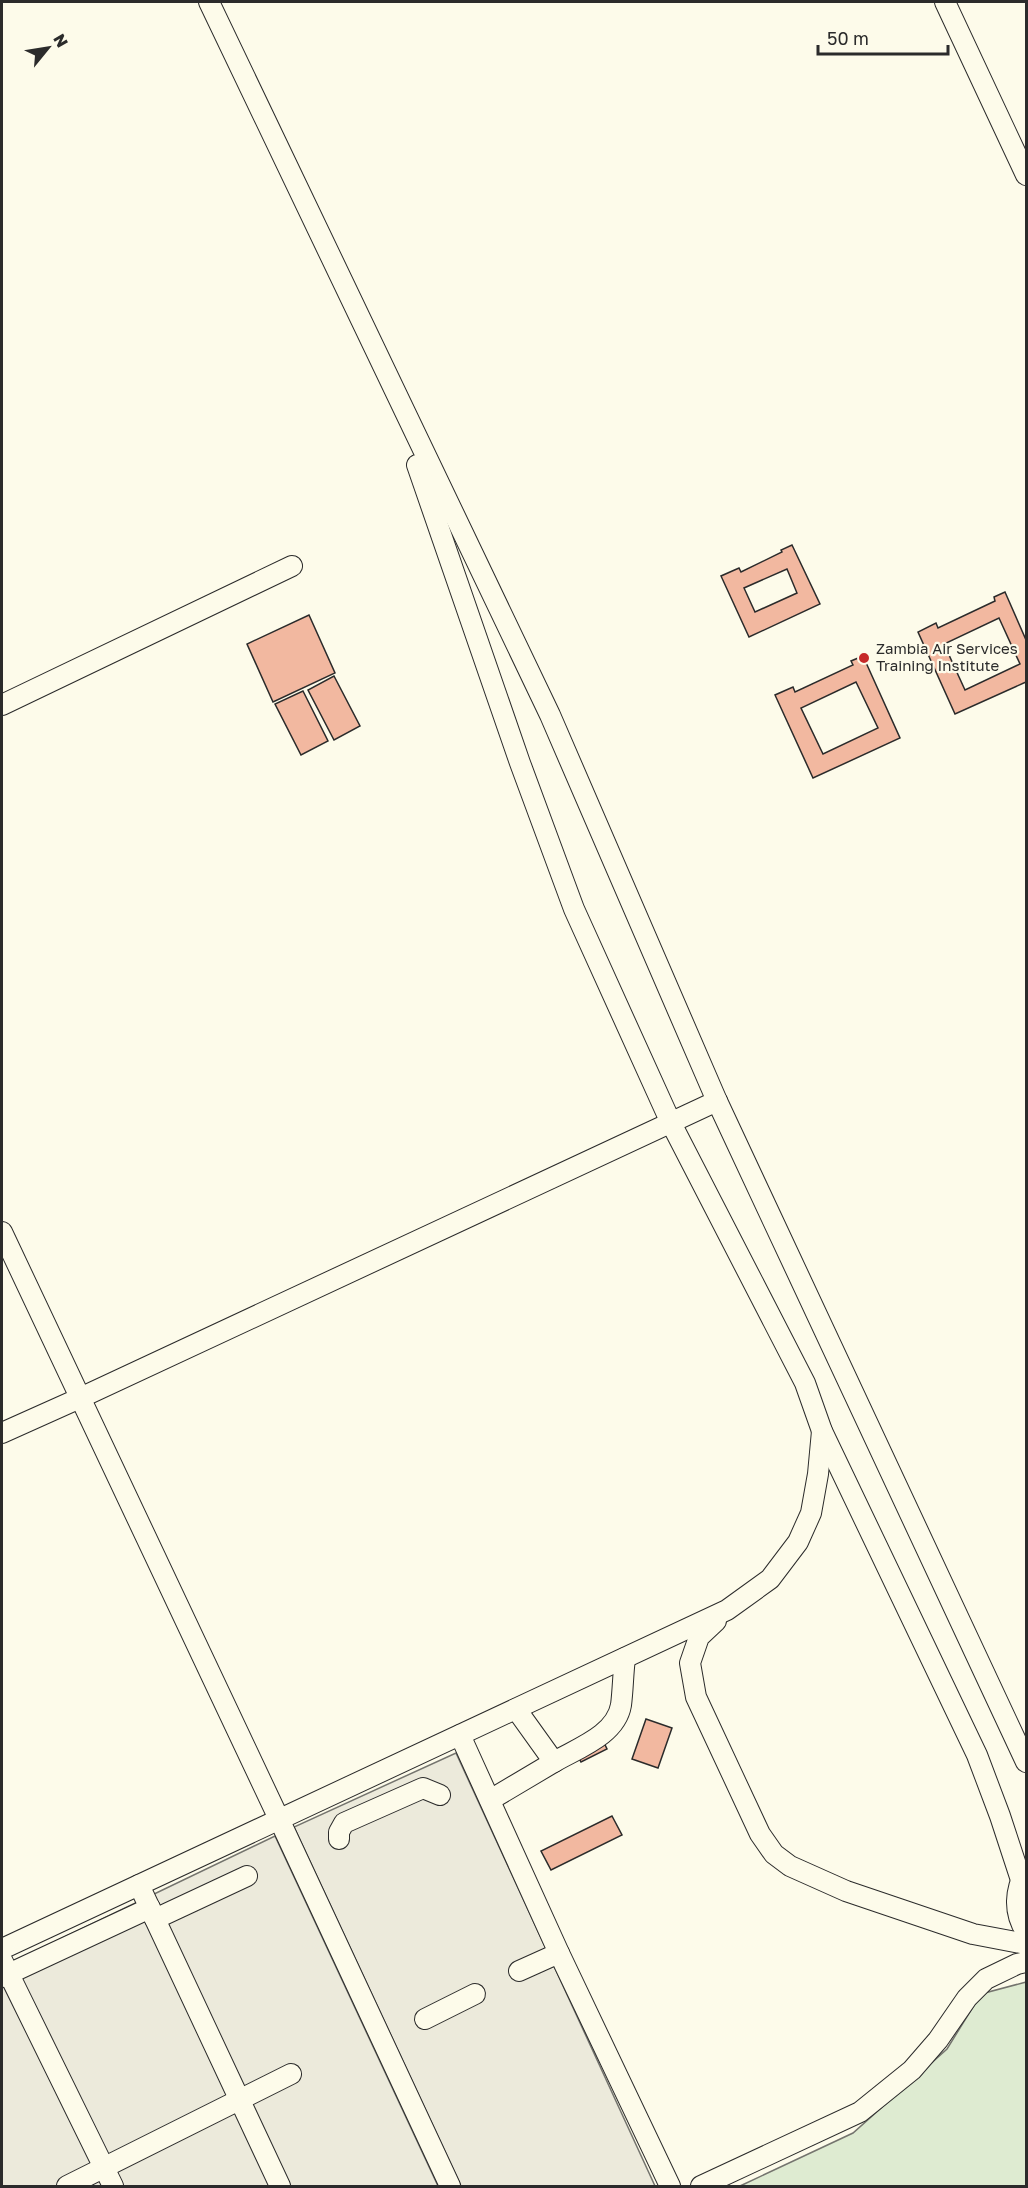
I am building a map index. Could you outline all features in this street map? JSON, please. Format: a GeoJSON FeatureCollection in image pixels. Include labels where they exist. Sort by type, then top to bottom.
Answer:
{"type":"FeatureCollection","features":[{"type":"Feature","properties":{"kind":"lane"},"geometry":{"type":"LineString","coordinates":[[209,2],[550,715],[717,1101],[1026,1762]]}},
{"type":"Feature","properties":{"kind":"lane"},"geometry":{"type":"LineString","coordinates":[[945,2],[1026,175]]}},
{"type":"Feature","properties":{"kind":"lane"},"geometry":{"type":"LineString","coordinates":[[360,320],[424,482],[520,763],[574,909],[671,1123],[805,1383],[822,1431],[977,1755],[1024,1875],[1017,1897],[1017,1905],[1026,1932]]}},
{"type":"Feature","properties":{"kind":"lane"},"geometry":{"type":"LineString","coordinates":[[2,705],[292,567]]}},
{"type":"Feature","properties":{"kind":"lane"},"geometry":{"type":"LineString","coordinates":[[2,1433],[717,1101]]}},
{"type":"Feature","properties":{"kind":"lane"},"geometry":{"type":"LineString","coordinates":[[2,1232],[450,2187]]}},
{"type":"Feature","properties":{"kind":"lane"},"geometry":{"type":"LineString","coordinates":[[822,1431],[811,1513],[798,1542],[770,1579],[727,1610],[699,1636],[690,1663],[696,1697],[760,1834],[774,1854],[790,1866],[846,1890],[972,1934],[1026,1944]]}},
{"type":"Feature","properties":{"kind":"lane"},"geometry":{"type":"LineString","coordinates":[[2,1949],[727,1610]]}},
{"type":"Feature","properties":{"kind":"lane"},"geometry":{"type":"LineString","coordinates":[[490,1800],[609,1730],[621,1707],[625,1658]]}},
{"type":"Feature","properties":{"kind":"lane"},"geometry":{"type":"LineString","coordinates":[[516,1708],[554,1762]]}},
{"type":"Feature","properties":{"kind":"lane"},"geometry":{"type":"LineString","coordinates":[[459,1735],[670,2187]]}},
{"type":"Feature","properties":{"kind":"lane"},"geometry":{"type":"LineString","coordinates":[[339,1839],[339,1832],[344,1822],[423,1788],[440,1795]]}},
{"type":"Feature","properties":{"kind":"lane"},"geometry":{"type":"LineString","coordinates":[[113,2187],[4,1970],[247,1876]]}},
{"type":"Feature","properties":{"kind":"lane"},"geometry":{"type":"LineString","coordinates":[[139,1885],[280,2187]]}},
{"type":"Feature","properties":{"kind":"lane"},"geometry":{"type":"LineString","coordinates":[[519,1971],[559,1953]]}},
{"type":"Feature","properties":{"kind":"lane"},"geometry":{"type":"LineString","coordinates":[[701,2187],[860,2112],[912,2070],[938,2040],[967,1998],[986,1979],[1026,1962]]}},
{"type":"Feature","properties":{"kind":"lane"},"geometry":{"type":"LineString","coordinates":[[425,2019],[475,1994]]}},
{"type":"Feature","properties":{"kind":"lane"},"geometry":{"type":"LineString","coordinates":[[67,2187],[291,2074]]}},
{"type":"Feature","properties":{"kind":"green space"},"geometry":{"type":"Polygon","coordinates":[[[1026,1982],[1026,2186],[740,2186],[853,2133],[947,2049],[981,1994],[1026,1982]]]}},
{"type":"Feature","properties":{"kind":"shaded area"},"geometry":{"type":"Polygon","coordinates":[[[456,1753],[655,2186],[461,2186],[294,1827],[456,1753]]]}},
{"type":"Feature","properties":{"kind":"shaded area"},"geometry":{"type":"Polygon","coordinates":[[[275,1836],[438,2186],[2,2186],[2,1967],[275,1836]]]}},
{"type":"Feature","properties":{"kind":"building"},"geometry":{"type":"Polygon","coordinates":[[[792,545],[820,604],[749,637],[721,576],[739,568],[741,572],[782,552],[781,550],[792,545]],[[787,569],[744,588],[755,612],[797,593],[787,569]]]}},
{"type":"Feature","properties":{"kind":"building"},"geometry":{"type":"Polygon","coordinates":[[[1005,592],[1026,640],[1026,682],[955,714],[918,632],[936,623],[938,628],[995,601],[994,597],[1005,592]],[[999,618],[944,644],[965,690],[1020,664],[999,618]]]}},
{"type":"Feature","properties":{"kind":"building"},"geometry":{"type":"Polygon","coordinates":[[[309,615],[335,673],[273,702],[247,644],[309,615]]]}},
{"type":"Feature","properties":{"kind":"building"},"geometry":{"type":"Polygon","coordinates":[[[863,656],[900,738],[813,778],[775,695],[793,687],[795,692],[853,665],[851,661],[863,656]],[[856,682],[801,708],[823,754],[878,728],[856,682]]]}},
{"type":"Feature","properties":{"kind":"building"},"geometry":{"type":"Polygon","coordinates":[[[334,676],[360,726],[334,740],[308,690],[334,676]]]}},
{"type":"Feature","properties":{"kind":"building"},"geometry":{"type":"Polygon","coordinates":[[[303,691],[328,741],[301,755],[275,704],[303,691]]]}},
{"type":"Feature","properties":{"kind":"building"},"geometry":{"type":"Polygon","coordinates":[[[646,1719],[672,1728],[658,1768],[632,1759],[646,1719]]]}},
{"type":"Feature","properties":{"kind":"building"},"geometry":{"type":"Polygon","coordinates":[[[597,1728],[607,1749],[581,1762],[571,1742],[597,1728]]]}},
{"type":"Feature","properties":{"kind":"building"},"geometry":{"type":"Polygon","coordinates":[[[612,1816],[622,1835],[551,1870],[541,1851],[612,1816]]]}},
{"type":"Feature","properties":{"kind":"place","name":"Zambia Air Services Training Institute"},"geometry":{"type":"Point","coordinates":[864,658]}}]}
